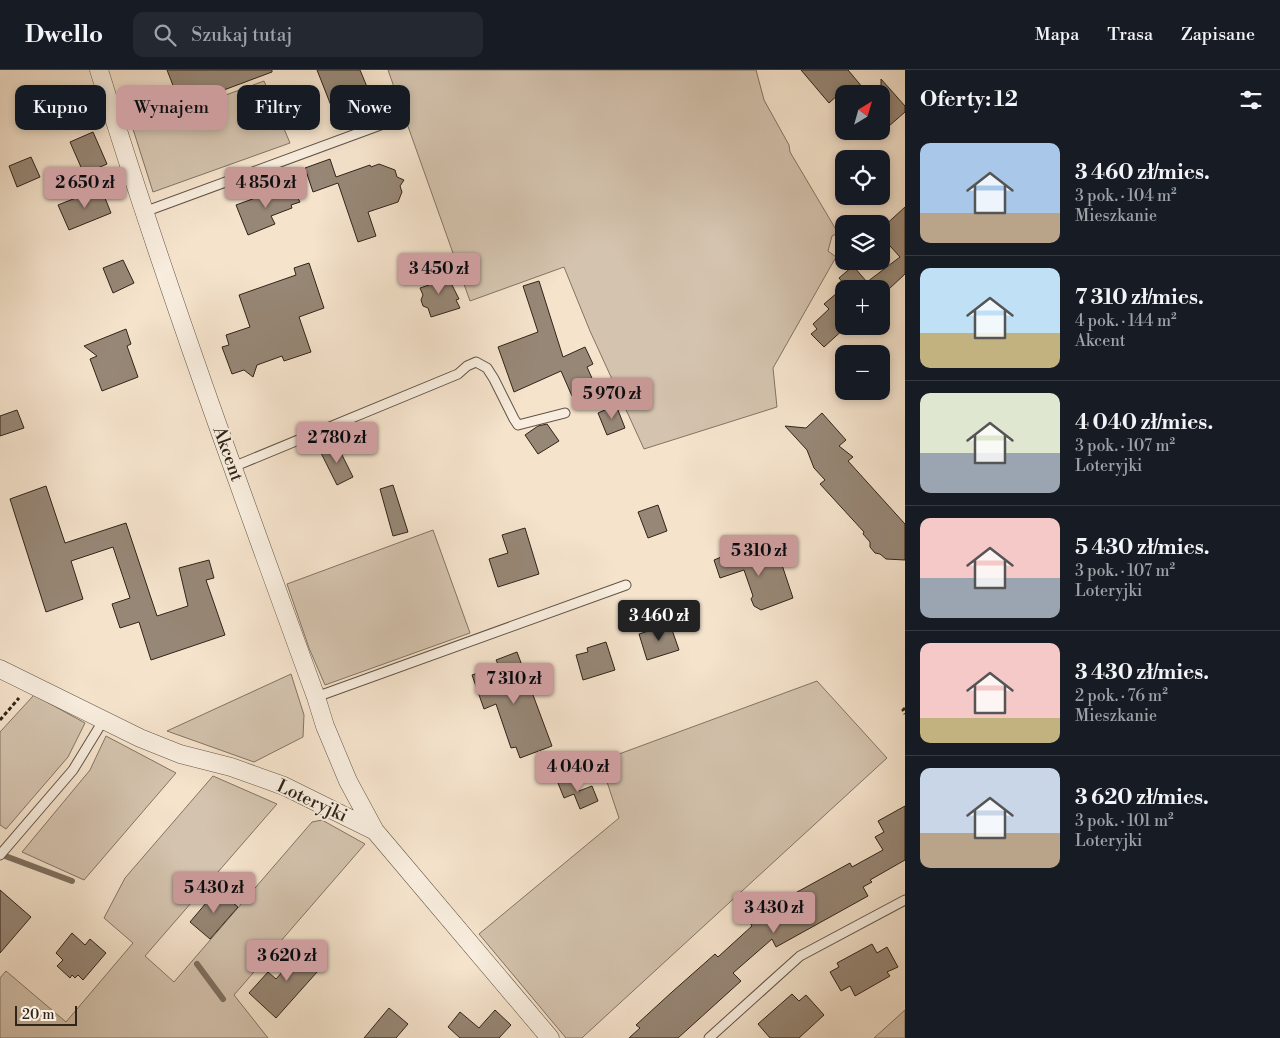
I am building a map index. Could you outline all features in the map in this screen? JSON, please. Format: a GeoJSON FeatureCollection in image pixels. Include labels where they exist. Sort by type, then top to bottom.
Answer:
{"type":"FeatureCollection","features":[{"type":"Feature","properties":{"kind":"street","name":"Akcent"},"geometry":{"type":"LineString","coordinates":[[99,70],[144,212],[316,697],[324,726],[348,781],[375,831]]}},
{"type":"Feature","properties":{"kind":"street","name":"Loteryjki"},"geometry":{"type":"LineString","coordinates":[[0,669],[103,720],[180,754],[231,767],[284,786],[375,831],[550,1038]]}},
{"type":"Feature","properties":{"kind":"lane"},"geometry":{"type":"LineString","coordinates":[[144,212],[367,130]]}},
{"type":"Feature","properties":{"kind":"lane"},"geometry":{"type":"LineString","coordinates":[[233,467],[458,374],[466,366],[476,362],[487,368],[494,378],[518,425],[564,414]]}},
{"type":"Feature","properties":{"kind":"lane"},"geometry":{"type":"LineString","coordinates":[[316,697],[626,585]]}},
{"type":"Feature","properties":{"kind":"lane"},"geometry":{"type":"LineString","coordinates":[[0,855],[73,770],[103,720]]}},
{"type":"Feature","properties":{"kind":"lane"},"geometry":{"type":"LineString","coordinates":[[709,1038],[800,956],[905,900]]}},
{"type":"Feature","properties":{"kind":"path"},"geometry":{"type":"LineString","coordinates":[[0,720],[18,700],[22,692],[23,681]]}},
{"type":"Feature","properties":{"kind":"path"},"geometry":{"type":"LineString","coordinates":[[905,708],[903,710],[905,714]]}},
{"type":"Feature","properties":{"kind":"shaded area"},"geometry":{"type":"Polygon","coordinates":[[[388,70],[756,70],[764,100],[789,145],[790,152],[835,228],[835,234],[832,236],[828,251],[835,256],[835,259],[773,368],[777,407],[644,449],[590,331],[564,267],[470,301],[409,130],[410,85],[393,85],[388,70]]]}},
{"type":"Feature","properties":{"kind":"shaded area"},"geometry":{"type":"Polygon","coordinates":[[[264,81],[266,85],[253,85],[264,81]]]}},
{"type":"Feature","properties":{"kind":"shaded area"},"geometry":{"type":"Polygon","coordinates":[[[237,91],[237,130],[285,130],[290,143],[153,192],[133,130],[227,130],[227,95],[237,91]]]}},
{"type":"Feature","properties":{"kind":"shaded area"},"geometry":{"type":"Polygon","coordinates":[[[433,530],[470,633],[325,685],[309,648],[287,584],[433,530]]]}},
{"type":"Feature","properties":{"kind":"shaded area"},"geometry":{"type":"Polygon","coordinates":[[[291,674],[304,715],[303,737],[254,762],[167,731],[291,674]]]}},
{"type":"Feature","properties":{"kind":"shaded area"},"geometry":{"type":"Polygon","coordinates":[[[817,681],[887,758],[582,1038],[566,1038],[479,934],[619,818],[600,761],[817,681]]]}},
{"type":"Feature","properties":{"kind":"shaded area"},"geometry":{"type":"Polygon","coordinates":[[[34,695],[85,723],[68,757],[6,829],[0,825],[0,732],[34,695]]]}},
{"type":"Feature","properties":{"kind":"shaded area"},"geometry":{"type":"Polygon","coordinates":[[[106,736],[176,773],[84,880],[22,852],[90,770],[106,736]]]}},
{"type":"Feature","properties":{"kind":"shaded area"},"geometry":{"type":"Polygon","coordinates":[[[213,776],[277,804],[145,956],[174,982],[312,822],[322,820],[365,844],[234,995],[268,1038],[0,1038],[0,978],[6,971],[66,1022],[133,943],[104,918],[125,878],[213,776]]]}},
{"type":"Feature","properties":{"kind":"shaded area"},"geometry":{"type":"Polygon","coordinates":[[[905,1010],[905,1038],[874,1038],[905,1010]]]}},
{"type":"Feature","properties":{"kind":"building"},"geometry":{"type":"Polygon","coordinates":[[[167,70],[272,70],[272,72],[227,89],[227,85],[173,85],[167,70]]]}},
{"type":"Feature","properties":{"kind":"building"},"geometry":{"type":"Polygon","coordinates":[[[317,70],[360,70],[366,85],[330,85],[330,103],[317,70]]]}},
{"type":"Feature","properties":{"kind":"building"},"geometry":{"type":"Polygon","coordinates":[[[801,70],[848,70],[860,85],[835,85],[835,98],[829,103],[801,70]]]}},
{"type":"Feature","properties":{"kind":"building"},"geometry":{"type":"Polygon","coordinates":[[[881,79],[886,85],[881,85],[881,79]]]}},
{"type":"Feature","properties":{"kind":"building"},"geometry":{"type":"Polygon","coordinates":[[[890,89],[905,106],[905,112],[890,125],[890,89]]]}},
{"type":"Feature","properties":{"kind":"building"},"geometry":{"type":"Polygon","coordinates":[[[93,132],[107,164],[84,174],[70,142],[93,132]]]}},
{"type":"Feature","properties":{"kind":"building"},"geometry":{"type":"Polygon","coordinates":[[[31,157],[40,177],[17,187],[9,166],[31,157]]]}},
{"type":"Feature","properties":{"kind":"building"},"geometry":{"type":"Polygon","coordinates":[[[330,159],[336,177],[370,165],[371,167],[379,164],[395,170],[397,177],[404,180],[400,186],[402,192],[398,202],[368,212],[376,236],[358,242],[338,183],[313,192],[305,168],[330,159]]]}},
{"type":"Feature","properties":{"kind":"building"},"geometry":{"type":"Polygon","coordinates":[[[291,185],[300,202],[291,205],[292,208],[271,216],[275,224],[248,235],[236,205],[291,185]]]}},
{"type":"Feature","properties":{"kind":"building"},"geometry":{"type":"Polygon","coordinates":[[[101,188],[111,213],[69,230],[58,205],[101,188]]]}},
{"type":"Feature","properties":{"kind":"building"},"geometry":{"type":"Polygon","coordinates":[[[905,207],[905,274],[890,288],[890,280],[870,280],[883,270],[890,270],[890,265],[900,257],[890,246],[890,221],[905,207]]]}},
{"type":"Feature","properties":{"kind":"building"},"geometry":{"type":"Polygon","coordinates":[[[123,260],[134,283],[113,293],[103,268],[123,260]]]}},
{"type":"Feature","properties":{"kind":"building"},"geometry":{"type":"Polygon","coordinates":[[[309,263],[324,308],[299,317],[311,352],[284,361],[282,356],[257,365],[253,377],[244,370],[232,374],[222,347],[229,345],[226,335],[250,327],[239,295],[296,275],[294,268],[309,263]]]}},
{"type":"Feature","properties":{"kind":"building"},"geometry":{"type":"Polygon","coordinates":[[[439,270],[447,275],[459,299],[456,300],[460,308],[431,317],[428,308],[423,306],[421,300],[423,295],[420,288],[429,285],[428,281],[431,273],[439,270]]]}},
{"type":"Feature","properties":{"kind":"building"},"geometry":{"type":"Polygon","coordinates":[[[848,270],[856,270],[865,280],[841,280],[839,278],[848,270]]]}},
{"type":"Feature","properties":{"kind":"building"},"geometry":{"type":"Polygon","coordinates":[[[539,281],[563,357],[585,347],[593,364],[587,367],[595,385],[572,396],[561,371],[514,392],[498,347],[538,332],[523,286],[539,281]]]}},
{"type":"Feature","properties":{"kind":"building"},"geometry":{"type":"Polygon","coordinates":[[[835,295],[835,335],[837,335],[824,347],[811,334],[817,329],[813,324],[829,309],[824,304],[835,295]]]}},
{"type":"Feature","properties":{"kind":"building"},"geometry":{"type":"Polygon","coordinates":[[[126,329],[131,344],[127,346],[138,377],[102,391],[90,359],[97,356],[84,346],[126,329]]]}},
{"type":"Feature","properties":{"kind":"building"},"geometry":{"type":"Polygon","coordinates":[[[616,405],[625,428],[607,435],[598,413],[616,405]]]}},
{"type":"Feature","properties":{"kind":"building"},"geometry":{"type":"Polygon","coordinates":[[[17,410],[24,428],[0,436],[0,416],[17,410]]]}},
{"type":"Feature","properties":{"kind":"building"},"geometry":{"type":"Polygon","coordinates":[[[822,413],[846,440],[839,446],[853,457],[848,461],[905,524],[905,560],[886,559],[880,554],[875,553],[870,547],[870,542],[863,534],[864,532],[820,484],[825,480],[814,468],[807,450],[785,426],[806,428],[822,413]]]}},
{"type":"Feature","properties":{"kind":"building"},"geometry":{"type":"Polygon","coordinates":[[[547,424],[559,441],[538,454],[525,435],[538,426],[547,424]]]}},
{"type":"Feature","properties":{"kind":"building"},"geometry":{"type":"Polygon","coordinates":[[[336,443],[353,477],[337,485],[320,451],[336,443]]]}},
{"type":"Feature","properties":{"kind":"building"},"geometry":{"type":"Polygon","coordinates":[[[393,485],[408,532],[393,536],[380,489],[393,485]]]}},
{"type":"Feature","properties":{"kind":"building"},"geometry":{"type":"Polygon","coordinates":[[[46,486],[65,543],[126,523],[157,616],[188,606],[179,568],[209,560],[214,578],[206,580],[225,635],[151,660],[139,622],[120,628],[112,604],[130,598],[113,547],[71,561],[83,599],[46,612],[10,499],[46,486]]]}},
{"type":"Feature","properties":{"kind":"building"},"geometry":{"type":"Polygon","coordinates":[[[658,505],[667,531],[648,538],[638,512],[658,505]]]}},
{"type":"Feature","properties":{"kind":"building"},"geometry":{"type":"Polygon","coordinates":[[[525,528],[539,574],[498,587],[489,559],[508,553],[502,535],[525,528]]]}},
{"type":"Feature","properties":{"kind":"building"},"geometry":{"type":"Polygon","coordinates":[[[741,549],[747,562],[777,550],[793,598],[761,610],[754,606],[751,599],[753,596],[744,570],[720,578],[714,560],[741,549]]]}},
{"type":"Feature","properties":{"kind":"building"},"geometry":{"type":"Polygon","coordinates":[[[670,624],[679,650],[647,660],[639,634],[670,624]]]}},
{"type":"Feature","properties":{"kind":"building"},"geometry":{"type":"Polygon","coordinates":[[[606,642],[615,670],[583,680],[576,655],[588,652],[587,648],[606,642]]]}},
{"type":"Feature","properties":{"kind":"building"},"geometry":{"type":"Polygon","coordinates":[[[517,652],[552,746],[520,758],[516,747],[511,748],[496,704],[484,709],[472,675],[499,666],[496,660],[517,652]]]}},
{"type":"Feature","properties":{"kind":"building"},"geometry":{"type":"Polygon","coordinates":[[[573,777],[579,791],[592,786],[598,801],[580,809],[574,794],[564,798],[558,783],[573,777]]]}},
{"type":"Feature","properties":{"kind":"building"},"geometry":{"type":"Polygon","coordinates":[[[905,806],[905,860],[870,880],[872,882],[863,887],[868,896],[776,947],[772,939],[733,973],[741,981],[678,1038],[629,1038],[640,1028],[636,1025],[672,992],[715,954],[718,957],[752,926],[748,919],[850,863],[852,867],[883,850],[875,837],[884,832],[878,821],[905,806]]]}},
{"type":"Feature","properties":{"kind":"building"},"geometry":{"type":"Polygon","coordinates":[[[0,890],[31,917],[0,953],[0,890]]]}},
{"type":"Feature","properties":{"kind":"building"},"geometry":{"type":"Polygon","coordinates":[[[217,890],[238,907],[210,939],[190,922],[217,890]]]}},
{"type":"Feature","properties":{"kind":"building"},"geometry":{"type":"Polygon","coordinates":[[[72,933],[85,945],[90,939],[106,953],[83,980],[78,975],[75,978],[72,975],[70,978],[57,966],[63,960],[56,953],[72,933]]]}},
{"type":"Feature","properties":{"kind":"building"},"geometry":{"type":"Polygon","coordinates":[[[872,944],[877,953],[887,947],[898,967],[887,972],[890,976],[855,996],[850,986],[841,991],[830,972],[839,967],[837,963],[872,944]]]}},
{"type":"Feature","properties":{"kind":"building"},"geometry":{"type":"Polygon","coordinates":[[[306,945],[326,962],[276,1018],[249,993],[268,972],[276,979],[306,945]]]}},
{"type":"Feature","properties":{"kind":"building"},"geometry":{"type":"Polygon","coordinates":[[[792,994],[799,1001],[806,995],[824,1015],[799,1038],[770,1038],[758,1024],[792,994]]]}},
{"type":"Feature","properties":{"kind":"building"},"geometry":{"type":"Polygon","coordinates":[[[389,1008],[408,1024],[396,1038],[364,1038],[389,1008]]]}},
{"type":"Feature","properties":{"kind":"building"},"geometry":{"type":"Polygon","coordinates":[[[495,1010],[511,1025],[499,1038],[460,1038],[448,1027],[460,1012],[479,1028],[495,1010]]]}},
{"type":"Feature","properties":{"kind":"waterway"},"geometry":{"type":"LineString","coordinates":[[0,854],[72,881]]}},
{"type":"Feature","properties":{"kind":"waterway"},"geometry":{"type":"LineString","coordinates":[[197,964],[223,999]]}}]}
